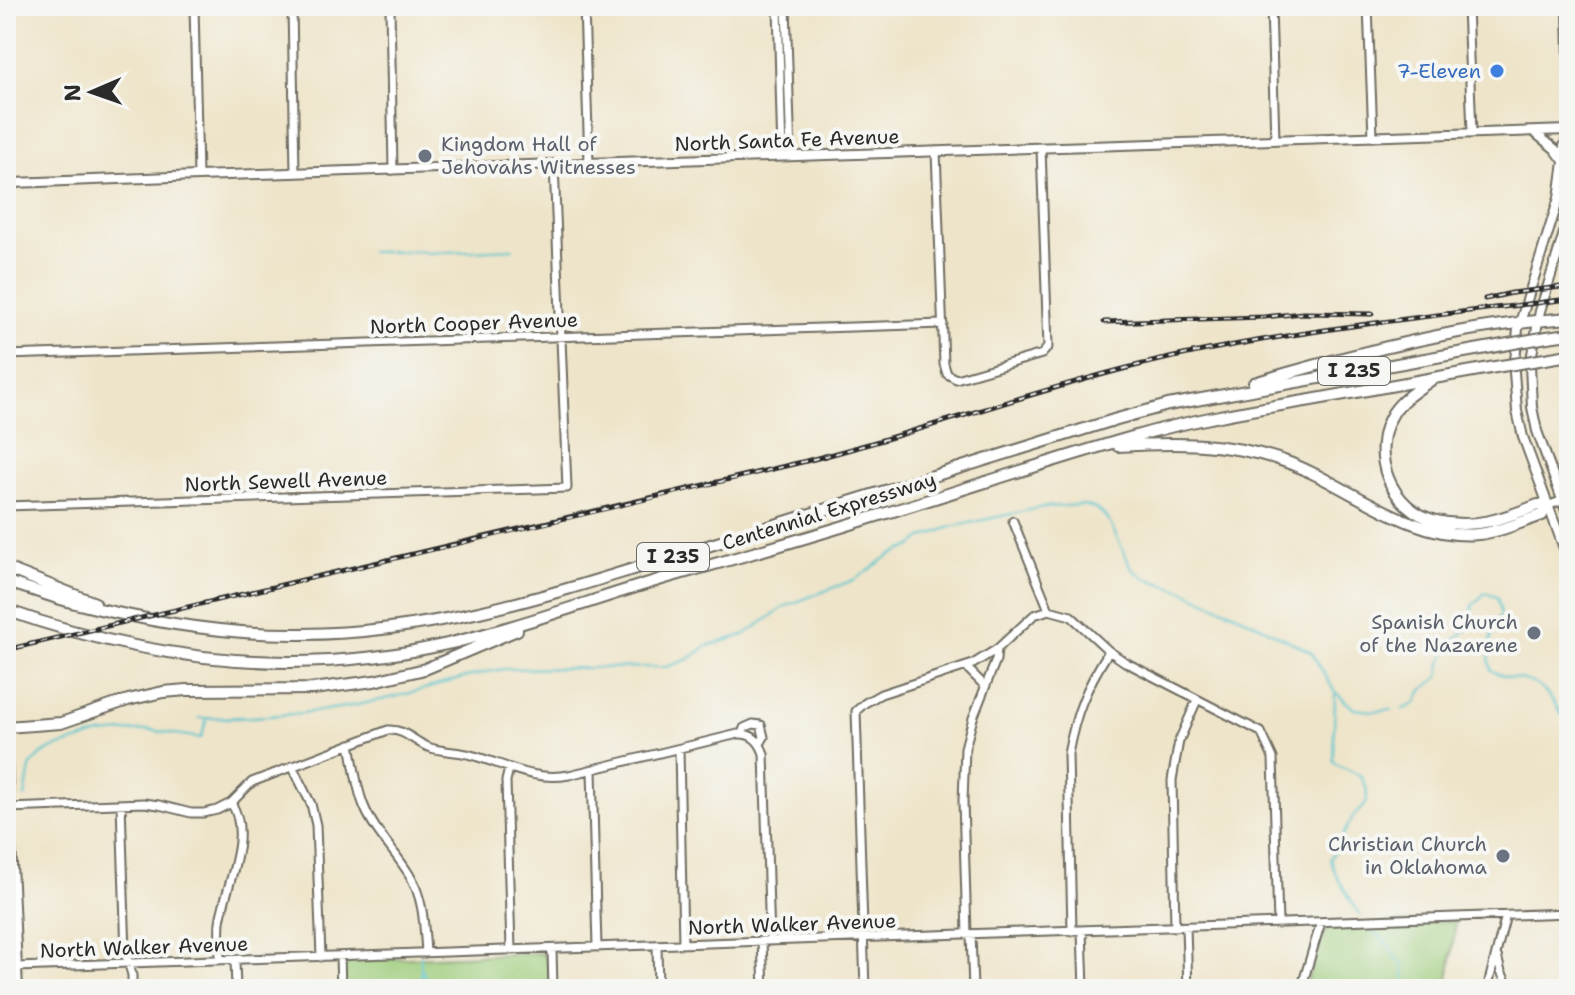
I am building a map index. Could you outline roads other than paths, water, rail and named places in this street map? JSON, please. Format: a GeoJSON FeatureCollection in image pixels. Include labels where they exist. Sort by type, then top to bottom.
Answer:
{"type":"FeatureCollection","features":[{"type":"Feature","properties":{"kind":"highway"},"geometry":{"type":"LineString","coordinates":[[1206,397],[1313,365],[1458,332],[1569,318]]}},
{"type":"Feature","properties":{"kind":"highway","name":"Centennial Expressway"},"geometry":{"type":"LineString","coordinates":[[6,582],[72,603],[212,629],[276,634],[365,632],[436,622],[494,610],[1117,419],[1206,397],[1569,334]]}},
{"type":"Feature","properties":{"kind":"highway","name":"Centennial Expressway"},"geometry":{"type":"LineString","coordinates":[[6,610],[52,626],[134,647],[214,659],[272,662],[347,659],[411,651],[482,635],[866,520],[1096,447],[1200,420],[1569,355]]}},
{"type":"Feature","properties":{"kind":"highway"},"geometry":{"type":"LineString","coordinates":[[1096,447],[1163,443],[1240,449],[1310,471],[1407,520],[1448,534],[1494,531],[1542,515],[1547,506],[1538,505],[1487,523],[1460,524],[1434,521],[1404,504],[1385,471],[1382,454],[1384,434],[1397,407],[1434,378]]}},
{"type":"Feature","properties":{"kind":"highway"},"geometry":{"type":"LineString","coordinates":[[6,568],[127,615]]}},
{"type":"Feature","properties":{"kind":"highway"},"geometry":{"type":"LineString","coordinates":[[6,727],[61,723],[128,700],[163,692],[313,689],[395,677],[425,669],[578,605]]}},
{"type":"Feature","properties":{"kind":"main road"},"geometry":{"type":"LineString","coordinates":[[1568,6],[1569,61]]}},
{"type":"Feature","properties":{"kind":"main road"},"geometry":{"type":"LineString","coordinates":[[1534,131],[1555,149],[1564,162]]}},
{"type":"Feature","properties":{"kind":"main road","name":"North Santa Fe Avenue"},"geometry":{"type":"LineString","coordinates":[[6,185],[17,182],[1569,132]]}},
{"type":"Feature","properties":{"kind":"main road"},"geometry":{"type":"LineString","coordinates":[[1569,132],[1554,213],[1520,323],[1514,372],[1523,437],[1569,562]]}},
{"type":"Feature","properties":{"kind":"main road"},"geometry":{"type":"LineString","coordinates":[[1569,217],[1542,303],[1530,358],[1532,407],[1537,431],[1565,499],[1569,519]]}},
{"type":"Feature","properties":{"kind":"main road"},"geometry":{"type":"LineString","coordinates":[[6,740],[8,855],[18,989]]}},
{"type":"Feature","properties":{"kind":"street"},"geometry":{"type":"LineString","coordinates":[[194,6],[198,176]]}},
{"type":"Feature","properties":{"kind":"street"},"geometry":{"type":"LineString","coordinates":[[292,6],[295,173]]}},
{"type":"Feature","properties":{"kind":"street"},"geometry":{"type":"LineString","coordinates":[[390,6],[393,170]]}},
{"type":"Feature","properties":{"kind":"street"},"geometry":{"type":"LineString","coordinates":[[584,6],[589,163]]}},
{"type":"Feature","properties":{"kind":"street"},"geometry":{"type":"LineString","coordinates":[[778,6],[786,156]]}},
{"type":"Feature","properties":{"kind":"street"},"geometry":{"type":"LineString","coordinates":[[786,6],[786,156]]}},
{"type":"Feature","properties":{"kind":"street"},"geometry":{"type":"LineString","coordinates":[[1271,6],[1275,140]]}},
{"type":"Feature","properties":{"kind":"street"},"geometry":{"type":"LineString","coordinates":[[1368,6],[1373,137]]}},
{"type":"Feature","properties":{"kind":"street"},"geometry":{"type":"LineString","coordinates":[[1467,6],[1472,133]]}},
{"type":"Feature","properties":{"kind":"street"},"geometry":{"type":"LineString","coordinates":[[936,151],[945,369],[949,376],[956,379],[1042,354],[1047,349],[1041,148]]}},
{"type":"Feature","properties":{"kind":"street"},"geometry":{"type":"LineString","coordinates":[[554,164],[561,337]]}},
{"type":"Feature","properties":{"kind":"street","name":"North Cooper Avenue"},"geometry":{"type":"LineString","coordinates":[[6,355],[943,324]]}},
{"type":"Feature","properties":{"kind":"street","name":"North Sewell Avenue"},"geometry":{"type":"LineString","coordinates":[[6,506],[567,488],[561,337]]}},
{"type":"Feature","properties":{"kind":"street"},"geometry":{"type":"LineString","coordinates":[[1547,506],[1565,499]]}},
{"type":"Feature","properties":{"kind":"street"},"geometry":{"type":"LineString","coordinates":[[1013,521],[1049,610]]}},
{"type":"Feature","properties":{"kind":"street"},"geometry":{"type":"LineString","coordinates":[[865,989],[856,711],[881,694],[966,667],[997,649],[1034,615],[1049,610],[1071,616],[1109,651],[1261,732],[1273,758],[1278,924]]}},
{"type":"Feature","properties":{"kind":"street"},"geometry":{"type":"LineString","coordinates":[[973,989],[963,801],[965,748],[973,718],[996,660],[997,649]]}},
{"type":"Feature","properties":{"kind":"street"},"geometry":{"type":"LineString","coordinates":[[1072,931],[1068,754],[1073,726],[1083,699],[1109,651]]}},
{"type":"Feature","properties":{"kind":"street"},"geometry":{"type":"LineString","coordinates":[[966,667],[985,686]]}},
{"type":"Feature","properties":{"kind":"street"},"geometry":{"type":"LineString","coordinates":[[1175,927],[1172,780],[1179,741],[1197,700]]}},
{"type":"Feature","properties":{"kind":"street"},"geometry":{"type":"LineString","coordinates":[[742,734],[744,728],[761,725],[764,737],[760,744]]}},
{"type":"Feature","properties":{"kind":"street"},"geometry":{"type":"LineString","coordinates":[[8,808],[152,804],[199,813],[217,810],[231,803],[252,782],[394,730],[427,747],[472,755],[532,776],[547,778],[742,734],[751,736],[760,744],[764,754],[764,989]]}},
{"type":"Feature","properties":{"kind":"street"},"geometry":{"type":"LineString","coordinates":[[350,744],[363,804],[410,875],[418,893],[424,918],[426,953]]}},
{"type":"Feature","properties":{"kind":"street"},"geometry":{"type":"LineString","coordinates":[[679,749],[683,944]]}},
{"type":"Feature","properties":{"kind":"street"},"geometry":{"type":"LineString","coordinates":[[292,766],[315,818],[321,957]]}},
{"type":"Feature","properties":{"kind":"street"},"geometry":{"type":"LineString","coordinates":[[509,768],[506,781],[511,950]]}},
{"type":"Feature","properties":{"kind":"street"},"geometry":{"type":"LineString","coordinates":[[592,770],[597,947]]}},
{"type":"Feature","properties":{"kind":"street"},"geometry":{"type":"LineString","coordinates":[[220,960],[221,918],[239,837],[238,817],[231,803]]}},
{"type":"Feature","properties":{"kind":"street"},"geometry":{"type":"LineString","coordinates":[[121,804],[126,954],[132,989]]}},
{"type":"Feature","properties":{"kind":"street","name":"North Walker Avenue"},"geometry":{"type":"LineString","coordinates":[[16,967],[1569,913]]}},
{"type":"Feature","properties":{"kind":"street"},"geometry":{"type":"LineString","coordinates":[[1487,989],[1506,915]]}},
{"type":"Feature","properties":{"kind":"street"},"geometry":{"type":"LineString","coordinates":[[1301,989],[1321,922]]}},
{"type":"Feature","properties":{"kind":"street"},"geometry":{"type":"LineString","coordinates":[[1186,927],[1188,989]]}},
{"type":"Feature","properties":{"kind":"street"},"geometry":{"type":"LineString","coordinates":[[1082,931],[1084,989]]}},
{"type":"Feature","properties":{"kind":"street"},"geometry":{"type":"LineString","coordinates":[[657,945],[658,989]]}},
{"type":"Feature","properties":{"kind":"street"},"geometry":{"type":"LineString","coordinates":[[552,949],[553,989]]}},
{"type":"Feature","properties":{"kind":"street"},"geometry":{"type":"LineString","coordinates":[[1494,989],[1509,989],[1498,965],[1497,950]]}},
{"type":"Feature","properties":{"kind":"street"},"geometry":{"type":"LineString","coordinates":[[340,956],[341,989]]}},
{"type":"Feature","properties":{"kind":"street"},"geometry":{"type":"LineString","coordinates":[[235,960],[236,989]]}},
{"type":"Feature","properties":{"kind":"waterway"},"geometry":{"type":"LineString","coordinates":[[370,252],[513,249]]}},
{"type":"Feature","properties":{"kind":"waterway"},"geometry":{"type":"LineString","coordinates":[[199,718],[254,717],[334,709],[505,669],[666,667],[689,659],[707,646],[744,635],[786,606],[856,579],[890,555],[922,538],[951,527],[1043,507],[1084,505],[1103,514],[1132,569],[1145,578],[1184,591],[1311,652],[1335,692],[1354,709],[1392,710]]}},
{"type":"Feature","properties":{"kind":"waterway"},"geometry":{"type":"LineString","coordinates":[[1402,709],[1416,703],[1422,690],[1439,677],[1441,663],[1453,641],[1471,626],[1473,605],[1485,593],[1497,597],[1501,613],[1491,638],[1491,670],[1535,684],[1550,697],[1561,714],[1569,716]]}},
{"type":"Feature","properties":{"kind":"waterway"},"geometry":{"type":"LineString","coordinates":[[1335,694],[1333,760],[1361,776],[1367,790],[1367,800],[1354,815],[1330,859],[1360,915]]}},
{"type":"Feature","properties":{"kind":"waterway"},"geometry":{"type":"LineString","coordinates":[[25,797],[30,767],[40,755],[53,748],[100,734],[149,730],[201,738],[207,718]]}},
{"type":"Feature","properties":{"kind":"waterway"},"geometry":{"type":"LineString","coordinates":[[1368,927],[1386,942],[1397,960],[1403,963],[1408,989]]}},
{"type":"Feature","properties":{"kind":"waterway"},"geometry":{"type":"LineString","coordinates":[[421,955],[421,978]]}},
{"type":"Feature","properties":{"kind":"waterway"},"geometry":{"type":"LineString","coordinates":[[422,969],[430,981]]}},
{"type":"Feature","properties":{"kind":"waterway"},"geometry":{"type":"LineString","coordinates":[[433,983],[436,989]]}},
{"type":"Feature","properties":{"kind":"railway"},"geometry":{"type":"LineString","coordinates":[[1485,299],[1569,286]]}},
{"type":"Feature","properties":{"kind":"railway"},"geometry":{"type":"LineString","coordinates":[[6,650],[798,463],[1053,388],[1192,353],[1299,334],[1569,299]]}},
{"type":"Feature","properties":{"kind":"railway"},"geometry":{"type":"LineString","coordinates":[[1104,322],[1303,313],[1372,314]]}},
{"type":"Feature","properties":{"kind":"place","name":"7-Eleven"},"geometry":{"type":"Point","coordinates":[1497,71]}},
{"type":"Feature","properties":{"kind":"place","name":"Kingdom Hall of Jehovahs Witnesses"},"geometry":{"type":"Point","coordinates":[425,156]}},
{"type":"Feature","properties":{"kind":"place","name":"Spanish Church of the Nazarene"},"geometry":{"type":"Point","coordinates":[1534,633]}},
{"type":"Feature","properties":{"kind":"place","name":"Christian Church in Oklahoma"},"geometry":{"type":"Point","coordinates":[1503,856]}}]}
